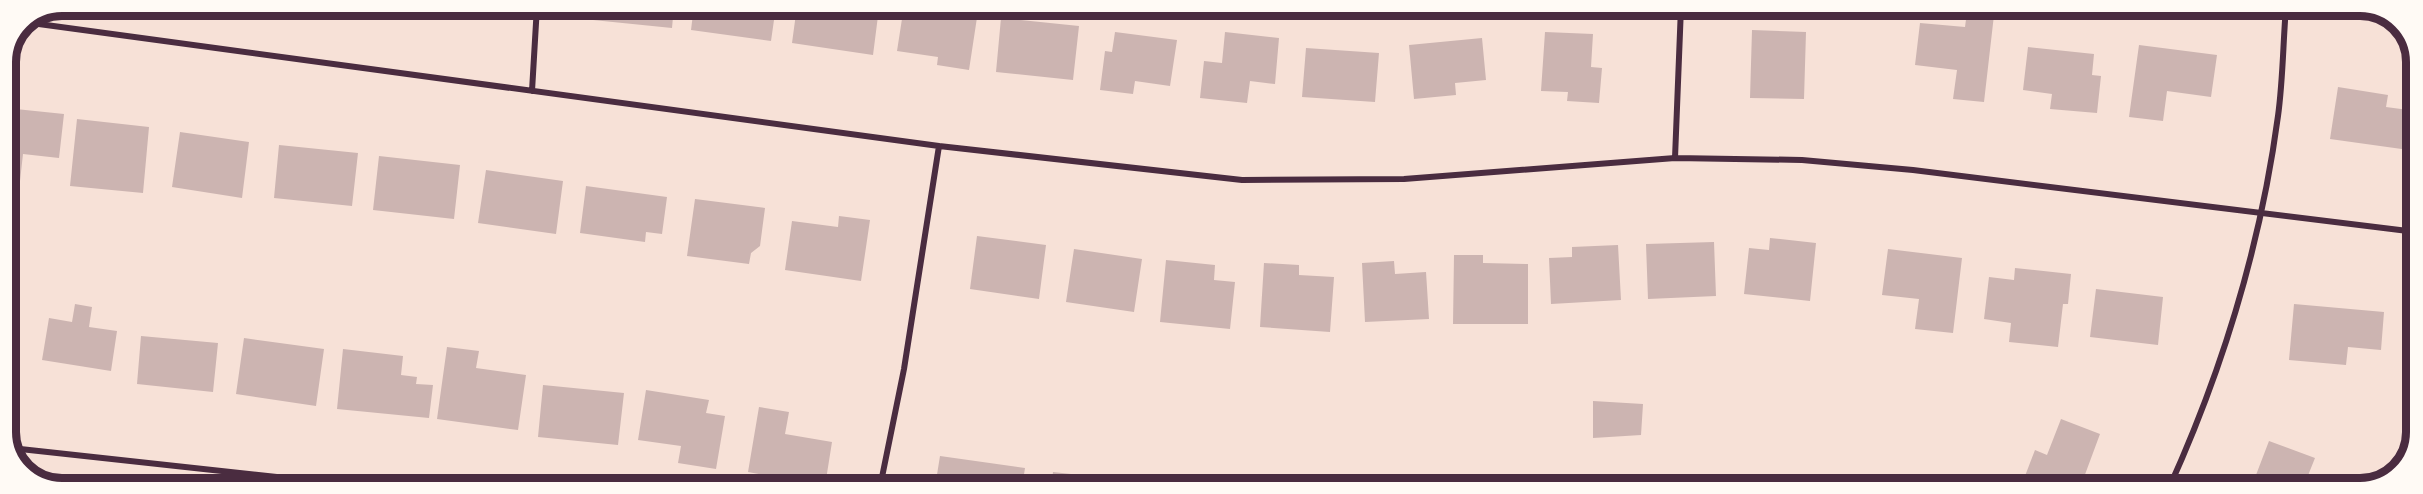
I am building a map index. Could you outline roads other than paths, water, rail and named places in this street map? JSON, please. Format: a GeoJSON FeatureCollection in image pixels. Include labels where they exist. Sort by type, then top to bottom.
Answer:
{"type":"FeatureCollection","features":[{"type":"Feature","properties":{"kind":"street"},"geometry":{"type":"LineString","coordinates":[[532,92],[536,16]]}},
{"type":"Feature","properties":{"kind":"street"},"geometry":{"type":"LineString","coordinates":[[1675,158],[1681,16]]}},
{"type":"Feature","properties":{"kind":"street"},"geometry":{"type":"LineString","coordinates":[[2173,478],[2217,368],[2240,294],[2278,116],[2285,16]]}},
{"type":"Feature","properties":{"kind":"street"},"geometry":{"type":"LineString","coordinates":[[37,24],[939,146],[1242,180],[1404,179],[1675,158],[1802,160],[1913,170],[2406,231]]}},
{"type":"Feature","properties":{"kind":"street"},"geometry":{"type":"LineString","coordinates":[[882,478],[904,369],[939,146]]}},
{"type":"Feature","properties":{"kind":"street"},"geometry":{"type":"LineString","coordinates":[[20,449],[286,478]]}}]}
